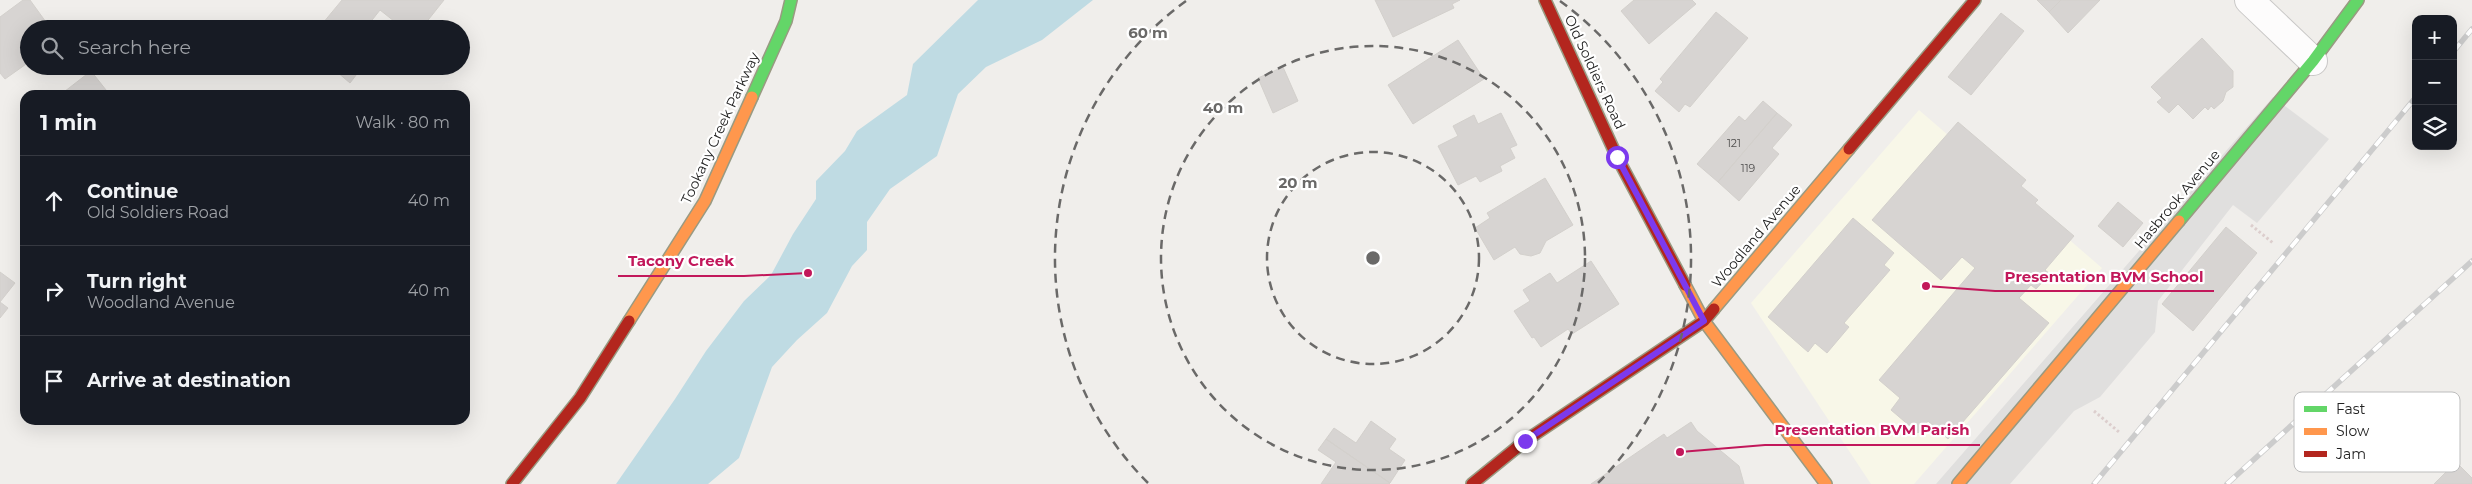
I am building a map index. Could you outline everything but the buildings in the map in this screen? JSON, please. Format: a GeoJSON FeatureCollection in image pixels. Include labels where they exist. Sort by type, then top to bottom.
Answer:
{"type":"FeatureCollection","features":[{"type":"Feature","properties":{"kind":"street","name":"Tookany Creek Parkway"},"geometry":{"type":"LineString","coordinates":[[512,484],[580,398],[705,201],[786,21],[791,0]]}},
{"type":"Feature","properties":{"kind":"street","name":"Old Soldiers Road"},"geometry":{"type":"LineString","coordinates":[[1545,0],[1617,157],[1704,321],[1826,484]]}},
{"type":"Feature","properties":{"kind":"street","name":"Woodland Avenue"},"geometry":{"type":"LineString","coordinates":[[1472,484],[1525,441],[1704,321],[1975,0]]}},
{"type":"Feature","properties":{"kind":"street"},"geometry":{"type":"LineString","coordinates":[[2249,0],[2313,61]]}},
{"type":"Feature","properties":{"kind":"street","name":"Hasbrook Avenue"},"geometry":{"type":"LineString","coordinates":[[1958,484],[2313,61],[2358,0]]}},
{"type":"Feature","properties":{"kind":"path"},"geometry":{"type":"LineString","coordinates":[[2251,225],[2273,243]]}},
{"type":"Feature","properties":{"kind":"path"},"geometry":{"type":"LineString","coordinates":[[2094,411],[2119,432]]}},
{"type":"Feature","properties":{"kind":"shaded area"},"geometry":{"type":"Polygon","coordinates":[[[2273,97],[2329,139],[2257,223],[2233,205],[2158,301],[2155,332],[2100,397],[2074,411],[2010,484],[1936,484],[2273,97]]]}},
{"type":"Feature","properties":{"kind":"shaded area"},"geometry":{"type":"Polygon","coordinates":[[[1919,110],[2102,268],[1914,484],[1871,484],[1751,303],[1919,110]]]}},
{"type":"Feature","properties":{"kind":"water"},"geometry":{"type":"Polygon","coordinates":[[[978,0],[1093,0],[1042,40],[986,67],[958,94],[937,156],[890,189],[867,222],[867,250],[852,266],[827,313],[797,340],[772,367],[739,458],[708,484],[616,484],[706,351],[744,301],[771,275],[793,234],[816,199],[816,181],[845,151],[857,131],[907,95],[913,64],[978,0]]]}},
{"type":"Feature","properties":{"kind":"railway"},"geometry":{"type":"LineString","coordinates":[[2457,47],[2472,29]]}},
{"type":"Feature","properties":{"kind":"railway"},"geometry":{"type":"LineString","coordinates":[[2094,484],[2412,102]]}},
{"type":"Feature","properties":{"kind":"railway"},"geometry":{"type":"LineString","coordinates":[[2328,392],[2472,261]]}},
{"type":"Feature","properties":{"kind":"railway"},"geometry":{"type":"LineString","coordinates":[[2227,484],[2294,423]]}},
{"type":"Feature","properties":{"kind":"traffic: fast"},"geometry":{"type":"LineString","coordinates":[[752,97],[786,21],[791,0]]}},
{"type":"Feature","properties":{"kind":"traffic: fast"},"geometry":{"type":"LineString","coordinates":[[2179,221],[2313,61],[2358,0]]}},
{"type":"Feature","properties":{"kind":"traffic: slow"},"geometry":{"type":"LineString","coordinates":[[629,321],[705,201],[752,97]]}},
{"type":"Feature","properties":{"kind":"traffic: slow"},"geometry":{"type":"LineString","coordinates":[[1714,309],[1849,149]]}},
{"type":"Feature","properties":{"kind":"traffic: slow"},"geometry":{"type":"LineString","coordinates":[[1958,484],[2179,221]]}},
{"type":"Feature","properties":{"kind":"traffic: slow"},"geometry":{"type":"LineString","coordinates":[[1685,285],[1704,321],[1826,484]]}},
{"type":"Feature","properties":{"kind":"traffic: jam"},"geometry":{"type":"LineString","coordinates":[[1545,0],[1617,157],[1685,285]]}},
{"type":"Feature","properties":{"kind":"traffic: jam"},"geometry":{"type":"LineString","coordinates":[[1849,149],[1975,0]]}},
{"type":"Feature","properties":{"kind":"traffic: jam"},"geometry":{"type":"LineString","coordinates":[[1472,484],[1525,441],[1704,321],[1714,309]]}},
{"type":"Feature","properties":{"kind":"traffic: jam"},"geometry":{"type":"LineString","coordinates":[[512,484],[580,398],[629,321]]}},
{"type":"Feature","properties":{"kind":"place","name":"Tacony Creek"},"geometry":{"type":"Point","coordinates":[808,273]}},
{"type":"Feature","properties":{"kind":"place","name":"Presentation BVM School"},"geometry":{"type":"Point","coordinates":[1926,286]}},
{"type":"Feature","properties":{"kind":"place","name":"Presentation BVM Parish"},"geometry":{"type":"Point","coordinates":[1680,452]}},
{"type":"Feature","properties":{"kind":"route"},"geometry":{"type":"LineString","coordinates":[[1525,441],[1704,321],[1617,157]]}}]}
